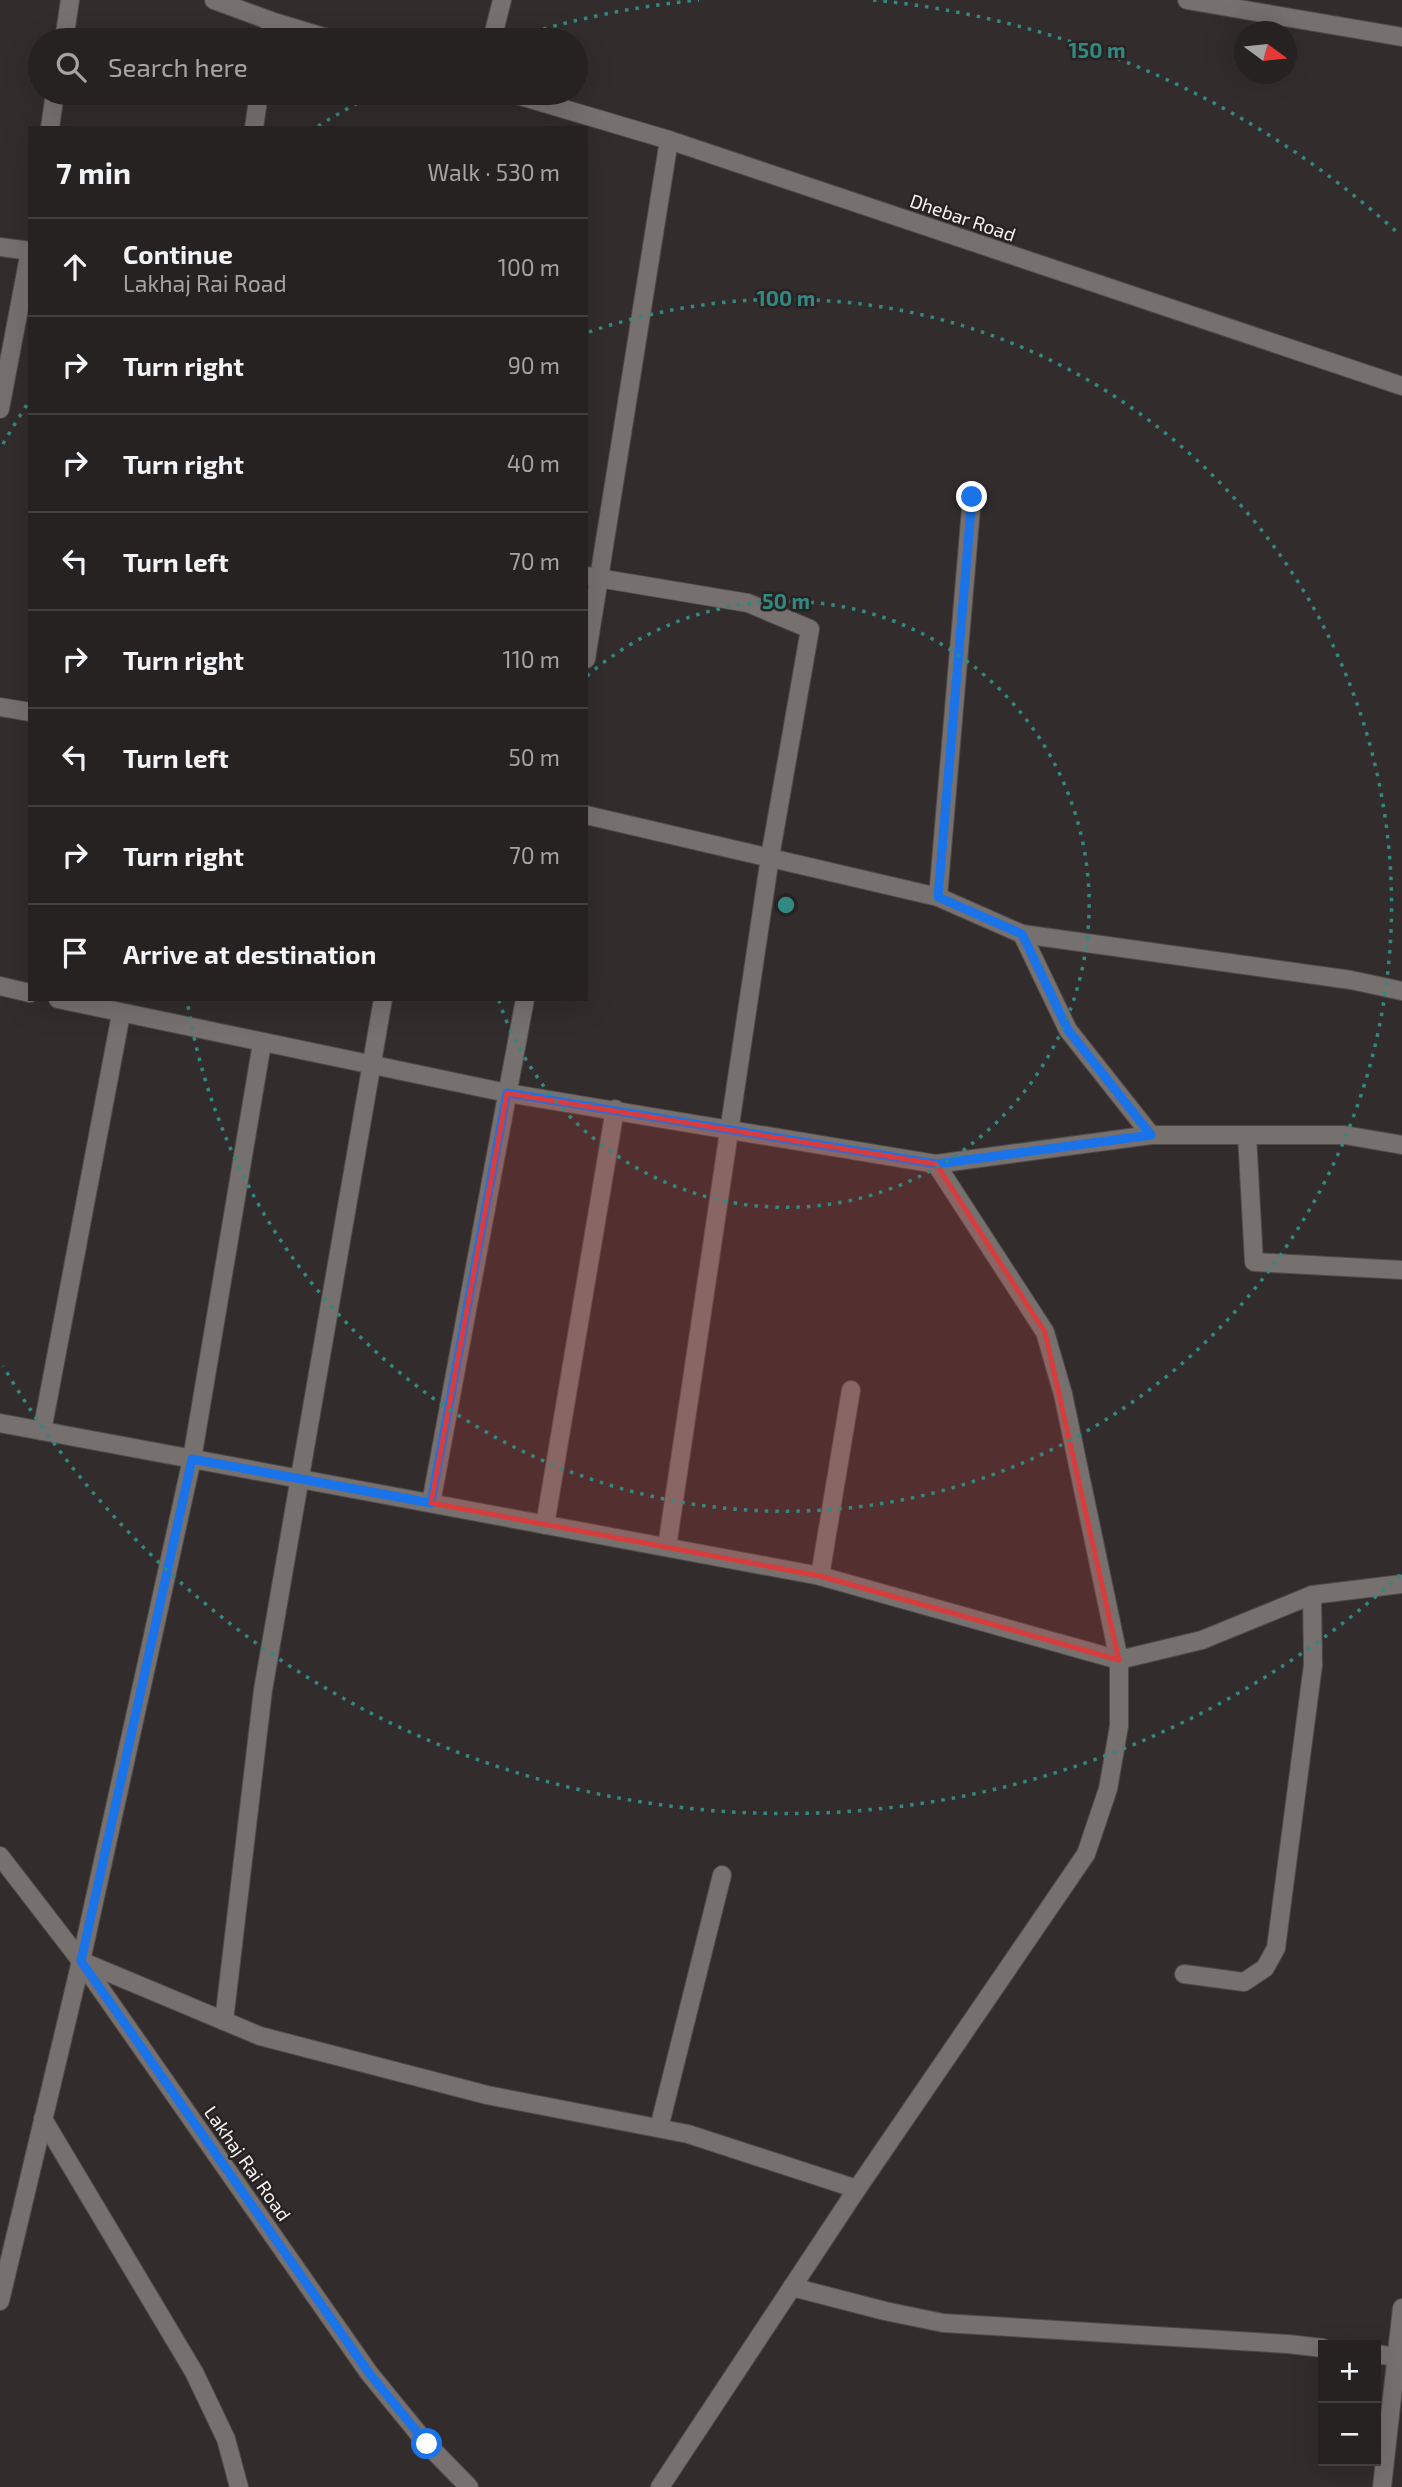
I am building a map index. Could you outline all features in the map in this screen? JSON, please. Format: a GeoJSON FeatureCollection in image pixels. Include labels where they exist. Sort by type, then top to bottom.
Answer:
{"type":"FeatureCollection","features":[{"type":"Feature","properties":{"kind":"street"},"geometry":{"type":"LineString","coordinates":[[66,28],[70,0]]}},
{"type":"Feature","properties":{"kind":"street"},"geometry":{"type":"LineString","coordinates":[[214,0],[294,28]]}},
{"type":"Feature","properties":{"kind":"street"},"geometry":{"type":"LineString","coordinates":[[495,28],[502,0]]}},
{"type":"Feature","properties":{"kind":"street"},"geometry":{"type":"LineString","coordinates":[[1187,0],[1402,37]]}},
{"type":"Feature","properties":{"kind":"street"},"geometry":{"type":"LineString","coordinates":[[270,28],[271,21]]}},
{"type":"Feature","properties":{"kind":"street"},"geometry":{"type":"LineString","coordinates":[[50,126],[53,105]]}},
{"type":"Feature","properties":{"kind":"street"},"geometry":{"type":"LineString","coordinates":[[254,126],[257,105]]}},
{"type":"Feature","properties":{"kind":"street","name":"Dhebar Road"},"geometry":{"type":"LineString","coordinates":[[551,105],[669,140],[1402,386]]}},
{"type":"Feature","properties":{"kind":"street"},"geometry":{"type":"LineString","coordinates":[[588,636],[593,578],[669,140]]}},
{"type":"Feature","properties":{"kind":"street"},"geometry":{"type":"LineString","coordinates":[[0,247],[28,251]]}},
{"type":"Feature","properties":{"kind":"street"},"geometry":{"type":"LineString","coordinates":[[0,409],[28,262]]}},
{"type":"Feature","properties":{"kind":"street"},"geometry":{"type":"LineString","coordinates":[[938,897],[972,497]]}},
{"type":"Feature","properties":{"kind":"street"},"geometry":{"type":"LineString","coordinates":[[593,578],[748,603],[810,629],[770,858],[667,1547]]}},
{"type":"Feature","properties":{"kind":"street"},"geometry":{"type":"LineString","coordinates":[[0,707],[28,712]]}},
{"type":"Feature","properties":{"kind":"street"},"geometry":{"type":"LineString","coordinates":[[588,814],[938,897],[1022,934],[1351,980],[1402,991]]}},
{"type":"Feature","properties":{"kind":"street"},"geometry":{"type":"LineString","coordinates":[[1022,934],[1068,1030],[1151,1135]]}},
{"type":"Feature","properties":{"kind":"street"},"geometry":{"type":"LineString","coordinates":[[0,986],[28,993]]}},
{"type":"Feature","properties":{"kind":"street"},"geometry":{"type":"LineString","coordinates":[[66,1001],[507,1093],[936,1164],[1151,1135],[1344,1135],[1402,1145]]}},
{"type":"Feature","properties":{"kind":"street"},"geometry":{"type":"LineString","coordinates":[[224,2021],[263,1690],[383,1001]]}},
{"type":"Feature","properties":{"kind":"street"},"geometry":{"type":"LineString","coordinates":[[431,1503],[525,1001]]}},
{"type":"Feature","properties":{"kind":"street"},"geometry":{"type":"LineString","coordinates":[[42,1431],[121,1014]]}},
{"type":"Feature","properties":{"kind":"street"},"geometry":{"type":"LineString","coordinates":[[0,2301],[81,1961],[192,1459],[262,1043]]}},
{"type":"Feature","properties":{"kind":"street"},"geometry":{"type":"LineString","coordinates":[[545,1525],[615,1109]]}},
{"type":"Feature","properties":{"kind":"street"},"geometry":{"type":"LineString","coordinates":[[1247,1135],[1254,1262],[1402,1270]]}},
{"type":"Feature","properties":{"kind":"street"},"geometry":{"type":"LineString","coordinates":[[660,2487],[857,2189],[1086,1854],[1108,1789],[1117,1738],[1119,1660],[1063,1394],[1045,1332],[936,1164]]}},
{"type":"Feature","properties":{"kind":"street"},"geometry":{"type":"LineString","coordinates":[[821,1576],[851,1390]]}},
{"type":"Feature","properties":{"kind":"street"},"geometry":{"type":"LineString","coordinates":[[0,1423],[821,1576],[1119,1660],[1202,1640],[1312,1595],[1402,1584]]}},
{"type":"Feature","properties":{"kind":"street"},"geometry":{"type":"LineString","coordinates":[[1184,1974],[1244,1982],[1265,1968],[1276,1948],[1313,1665],[1312,1595]]}},
{"type":"Feature","properties":{"kind":"street","name":"Lakhaj Rai Road"},"geometry":{"type":"LineString","coordinates":[[2,1862],[81,1961],[369,2373],[427,2444],[469,2487]]}},
{"type":"Feature","properties":{"kind":"street"},"geometry":{"type":"LineString","coordinates":[[659,2128],[722,1875]]}},
{"type":"Feature","properties":{"kind":"street"},"geometry":{"type":"LineString","coordinates":[[81,1961],[261,2036],[487,2095],[688,2134],[857,2189]]}},
{"type":"Feature","properties":{"kind":"street"},"geometry":{"type":"LineString","coordinates":[[43,2119],[194,2372],[226,2439],[239,2487]]}},
{"type":"Feature","properties":{"kind":"street"},"geometry":{"type":"LineString","coordinates":[[792,2287],[943,2323],[1318,2347]]}},
{"type":"Feature","properties":{"kind":"street"},"geometry":{"type":"LineString","coordinates":[[1382,2487],[1402,2308]]}},
{"type":"Feature","properties":{"kind":"street"},"geometry":{"type":"LineString","coordinates":[[1381,2355],[1396,2357]]}},
{"type":"Feature","properties":{"kind":"highlighted area"},"geometry":{"type":"Polygon","coordinates":[[[507,1093],[936,1164],[1045,1332],[1119,1660],[820,1576],[431,1503],[507,1093]]]}},
{"type":"Feature","properties":{"kind":"route"},"geometry":{"type":"LineString","coordinates":[[427,2444],[369,2373],[81,1961],[192,1459],[431,1503],[507,1093],[936,1164],[1151,1135],[1068,1030],[1022,934],[938,897],[972,497]]}}]}
